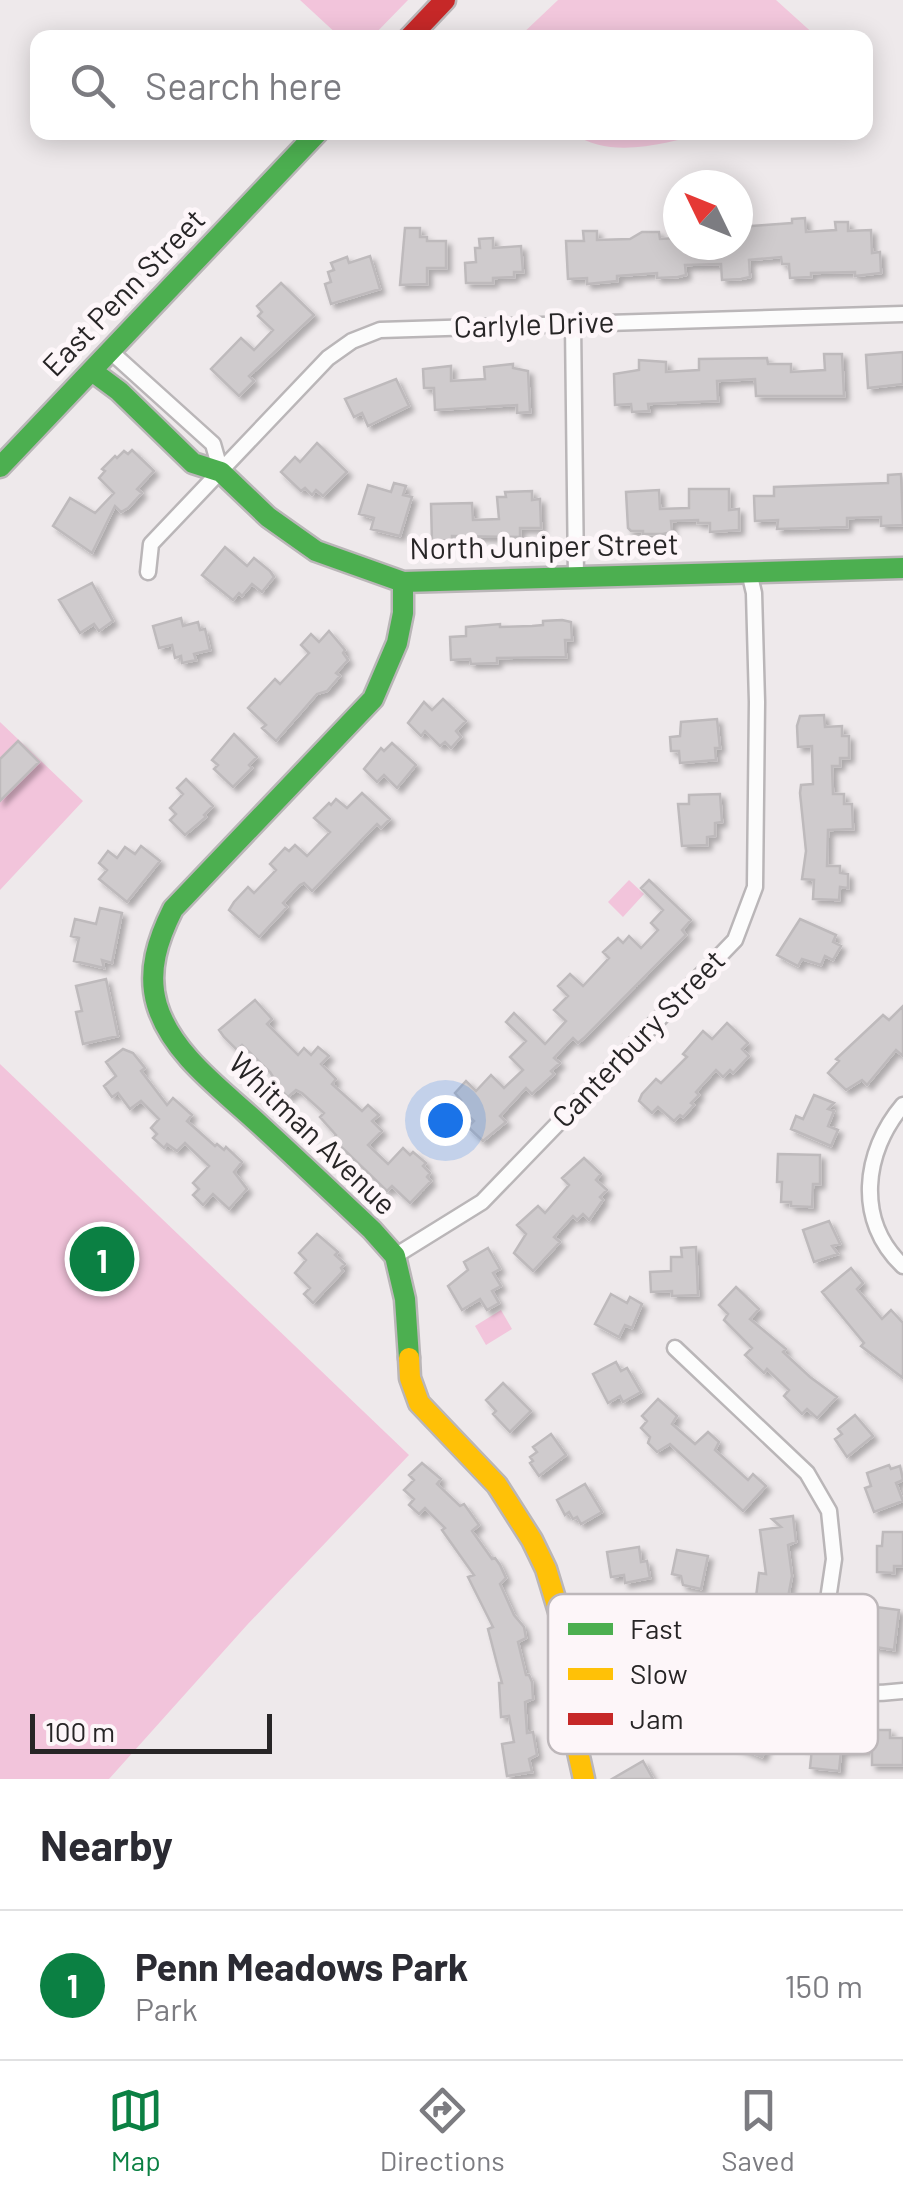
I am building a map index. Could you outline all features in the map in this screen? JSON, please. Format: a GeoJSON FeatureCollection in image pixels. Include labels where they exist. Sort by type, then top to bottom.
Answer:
{"type":"FeatureCollection","features":[{"type":"Feature","properties":{"kind":"street"},"geometry":{"type":"LineString","coordinates":[[417,30],[445,0]]}},
{"type":"Feature","properties":{"kind":"street","name":"East Penn Street"},"geometry":{"type":"LineString","coordinates":[[0,467],[310,140]]}},
{"type":"Feature","properties":{"kind":"street","name":"Carlyle Drive"},"geometry":{"type":"LineString","coordinates":[[148,572],[151,544],[328,358],[352,341],[380,330],[903,314]]}},
{"type":"Feature","properties":{"kind":"street"},"geometry":{"type":"LineString","coordinates":[[573,324],[576,577]]}},
{"type":"Feature","properties":{"kind":"street","name":"North Juniper Street"},"geometry":{"type":"LineString","coordinates":[[110,351],[213,444],[221,472]]}},
{"type":"Feature","properties":{"kind":"street","name":"North Juniper Street"},"geometry":{"type":"LineString","coordinates":[[92,371],[119,391],[193,463],[221,472],[268,517],[316,551],[403,582],[903,568]]}},
{"type":"Feature","properties":{"kind":"street","name":"Canterbury Street"},"geometry":{"type":"LineString","coordinates":[[395,1256],[482,1202],[735,940],[755,887],[757,702],[754,593],[749,572]]}},
{"type":"Feature","properties":{"kind":"street","name":"Whitman Avenue"},"geometry":{"type":"LineString","coordinates":[[403,582],[398,641],[389,673],[373,699],[173,909],[154,953],[153,993],[169,1036],[188,1058],[395,1256],[405,1298],[410,1378],[419,1403],[479,1463],[512,1505],[546,1569],[554,1594]]}},
{"type":"Feature","properties":{"kind":"street"},"geometry":{"type":"LineString","coordinates":[[903,1105],[879,1139],[869,1180],[876,1224],[885,1244],[903,1266]]}},
{"type":"Feature","properties":{"kind":"street"},"geometry":{"type":"LineString","coordinates":[[675,1348],[807,1473],[829,1511],[834,1559],[829,1594]]}},
{"type":"Feature","properties":{"kind":"street"},"geometry":{"type":"LineString","coordinates":[[878,1692],[903,1691]]}},
{"type":"Feature","properties":{"kind":"street","name":"Whitman Avenue"},"geometry":{"type":"LineString","coordinates":[[578,1754],[584,1779]]}},
{"type":"Feature","properties":{"kind":"shaded area"},"geometry":{"type":"Polygon","coordinates":[[[300,0],[408,0],[379,30],[332,30],[300,0]]]}},
{"type":"Feature","properties":{"kind":"shaded area"},"geometry":{"type":"Polygon","coordinates":[[[558,0],[776,0],[809,30],[526,30],[558,0]]]}},
{"type":"Feature","properties":{"kind":"shaded area"},"geometry":{"type":"Polygon","coordinates":[[[586,140],[676,140],[622,148],[586,140]]]}},
{"type":"Feature","properties":{"kind":"shaded area"},"geometry":{"type":"Polygon","coordinates":[[[0,722],[83,801],[0,890],[0,722]]]}},
{"type":"Feature","properties":{"kind":"shaded area"},"geometry":{"type":"Polygon","coordinates":[[[629,880],[644,894],[623,917],[608,902],[629,880]]]}},
{"type":"Feature","properties":{"kind":"shaded area"},"geometry":{"type":"Polygon","coordinates":[[[0,1064],[409,1455],[247,1625],[109,1779],[0,1779],[0,1064]]]}},
{"type":"Feature","properties":{"kind":"shaded area"},"geometry":{"type":"Polygon","coordinates":[[[501,1310],[512,1329],[486,1345],[475,1326],[501,1310]]]}},
{"type":"Feature","properties":{"kind":"building"},"geometry":{"type":"Polygon","coordinates":[[[805,218],[806,232],[836,230],[835,222],[848,222],[848,231],[871,230],[872,253],[880,252],[881,273],[811,273],[811,277],[790,278],[789,264],[782,264],[781,257],[753,260],[753,226],[792,223],[792,219],[805,218]]]}},
{"type":"Feature","properties":{"kind":"building"},"geometry":{"type":"Polygon","coordinates":[[[405,228],[420,228],[420,237],[427,237],[427,241],[446,241],[446,268],[427,268],[427,284],[400,285],[405,228]]]}},
{"type":"Feature","properties":{"kind":"building"},"geometry":{"type":"Polygon","coordinates":[[[583,231],[597,231],[597,240],[630,239],[642,232],[659,232],[663,260],[749,260],[750,277],[722,280],[721,264],[685,265],[686,275],[678,277],[657,278],[657,273],[617,276],[617,281],[587,284],[587,278],[568,279],[566,241],[584,241],[583,231]]]}},
{"type":"Feature","properties":{"kind":"building"},"geometry":{"type":"Polygon","coordinates":[[[493,238],[493,248],[521,246],[523,272],[514,272],[514,277],[493,278],[493,283],[466,283],[465,263],[476,262],[479,239],[493,238]]]}},
{"type":"Feature","properties":{"kind":"building"},"geometry":{"type":"Polygon","coordinates":[[[370,256],[380,289],[331,304],[325,284],[331,282],[331,263],[347,257],[349,263],[370,256]]]}},
{"type":"Feature","properties":{"kind":"building"},"geometry":{"type":"Polygon","coordinates":[[[281,283],[314,315],[249,376],[254,381],[239,396],[211,369],[241,338],[254,350],[273,330],[258,316],[262,312],[257,306],[281,283]]]}},
{"type":"Feature","properties":{"kind":"building"},"geometry":{"type":"Polygon","coordinates":[[[903,352],[903,384],[868,388],[866,355],[903,352]]]}},
{"type":"Feature","properties":{"kind":"building"},"geometry":{"type":"Polygon","coordinates":[[[824,354],[842,354],[844,396],[756,396],[755,379],[717,381],[718,401],[648,404],[649,411],[632,412],[631,404],[615,405],[614,374],[639,370],[639,360],[666,362],[666,372],[699,370],[699,359],[767,358],[768,364],[791,364],[791,372],[825,370],[824,354]]]}},
{"type":"Feature","properties":{"kind":"building"},"geometry":{"type":"Polygon","coordinates":[[[513,364],[513,368],[528,371],[530,412],[517,413],[517,405],[435,410],[434,388],[424,388],[423,369],[451,366],[451,381],[485,379],[484,367],[513,364]]]}},
{"type":"Feature","properties":{"kind":"building"},"geometry":{"type":"Polygon","coordinates":[[[396,379],[409,406],[368,426],[362,413],[354,417],[345,399],[396,379]]]}},
{"type":"Feature","properties":{"kind":"building"},"geometry":{"type":"Polygon","coordinates":[[[317,443],[347,472],[323,496],[316,490],[312,495],[305,488],[301,491],[281,472],[295,457],[300,462],[317,443]]]}},
{"type":"Feature","properties":{"kind":"building"},"geometry":{"type":"Polygon","coordinates":[[[132,450],[154,471],[137,489],[142,493],[128,508],[121,512],[115,506],[92,553],[53,526],[70,498],[95,513],[114,493],[99,478],[105,471],[102,469],[115,456],[132,450]]]}},
{"type":"Feature","properties":{"kind":"building"},"geometry":{"type":"Polygon","coordinates":[[[901,474],[903,525],[881,526],[881,517],[847,518],[847,527],[777,529],[778,520],[755,521],[754,496],[774,496],[774,487],[888,483],[888,475],[901,474]]]}},
{"type":"Feature","properties":{"kind":"building"},"geometry":{"type":"Polygon","coordinates":[[[394,483],[406,486],[403,495],[412,497],[400,536],[371,529],[374,518],[359,514],[368,485],[391,492],[394,483]]]}},
{"type":"Feature","properties":{"kind":"building"},"geometry":{"type":"Polygon","coordinates":[[[689,489],[729,489],[729,510],[739,509],[739,530],[710,532],[710,523],[698,520],[671,521],[672,532],[663,534],[643,534],[628,528],[626,492],[659,490],[660,509],[689,508],[689,489]]]}},
{"type":"Feature","properties":{"kind":"building"},"geometry":{"type":"Polygon","coordinates":[[[532,491],[532,500],[540,499],[541,528],[520,528],[520,537],[452,536],[452,540],[432,541],[431,504],[472,503],[473,520],[499,519],[497,497],[506,497],[505,492],[532,491]]]}},
{"type":"Feature","properties":{"kind":"building"},"geometry":{"type":"Polygon","coordinates":[[[225,547],[247,566],[254,558],[270,571],[274,577],[262,592],[252,584],[233,600],[202,575],[225,547]]]}},
{"type":"Feature","properties":{"kind":"building"},"geometry":{"type":"Polygon","coordinates":[[[92,583],[113,621],[99,631],[94,624],[80,633],[59,600],[92,583]]]}},
{"type":"Feature","properties":{"kind":"building"},"geometry":{"type":"Polygon","coordinates":[[[181,618],[183,626],[198,622],[200,630],[205,629],[210,650],[194,654],[196,660],[182,663],[181,656],[175,658],[172,645],[159,648],[153,626],[181,618]]]}},
{"type":"Feature","properties":{"kind":"building"},"geometry":{"type":"Polygon","coordinates":[[[571,622],[572,640],[565,640],[566,657],[497,658],[497,663],[471,664],[470,659],[451,660],[450,637],[466,636],[466,627],[532,626],[571,622]]]}},
{"type":"Feature","properties":{"kind":"building"},"geometry":{"type":"Polygon","coordinates":[[[329,631],[348,660],[327,691],[317,694],[276,741],[248,708],[275,679],[280,684],[309,653],[301,645],[311,634],[319,642],[329,631]]]}},
{"type":"Feature","properties":{"kind":"building"},"geometry":{"type":"Polygon","coordinates":[[[443,699],[466,721],[456,731],[461,737],[451,748],[445,742],[440,746],[425,731],[421,736],[408,723],[424,702],[432,710],[443,699]]]}},
{"type":"Feature","properties":{"kind":"building"},"geometry":{"type":"Polygon","coordinates":[[[824,715],[825,727],[842,726],[842,736],[849,736],[849,758],[840,758],[840,766],[832,766],[833,794],[844,794],[844,804],[852,804],[853,829],[828,830],[827,866],[840,866],[840,873],[848,874],[848,888],[840,887],[839,900],[813,899],[814,880],[802,879],[806,851],[800,793],[801,785],[813,784],[812,746],[798,747],[797,726],[800,716],[824,715]]]}},
{"type":"Feature","properties":{"kind":"building"},"geometry":{"type":"Polygon","coordinates":[[[717,719],[720,748],[715,748],[716,760],[680,763],[679,751],[671,751],[670,737],[680,736],[681,722],[717,719]]]}},
{"type":"Feature","properties":{"kind":"building"},"geometry":{"type":"Polygon","coordinates":[[[234,734],[257,757],[233,787],[214,769],[218,765],[212,760],[234,734]]]}},
{"type":"Feature","properties":{"kind":"building"},"geometry":{"type":"Polygon","coordinates":[[[18,741],[39,762],[0,801],[0,759],[18,741]]]}},
{"type":"Feature","properties":{"kind":"building"},"geometry":{"type":"Polygon","coordinates":[[[392,743],[416,765],[397,788],[384,775],[377,782],[364,769],[381,748],[384,751],[392,743]]]}},
{"type":"Feature","properties":{"kind":"building"},"geometry":{"type":"Polygon","coordinates":[[[186,779],[213,806],[185,835],[170,820],[176,814],[170,808],[183,794],[177,788],[186,779]]]}},
{"type":"Feature","properties":{"kind":"building"},"geometry":{"type":"Polygon","coordinates":[[[362,793],[390,819],[381,828],[377,824],[312,891],[304,883],[300,885],[283,903],[287,907],[259,937],[229,910],[248,887],[254,893],[276,870],[270,864],[285,848],[289,851],[295,845],[307,856],[330,832],[314,818],[329,803],[336,799],[347,808],[362,793]]]}},
{"type":"Feature","properties":{"kind":"building"},"geometry":{"type":"Polygon","coordinates":[[[720,794],[722,822],[715,823],[715,836],[707,837],[707,845],[682,846],[678,804],[689,804],[689,795],[720,794]]]}},
{"type":"Feature","properties":{"kind":"building"},"geometry":{"type":"Polygon","coordinates":[[[141,846],[160,861],[127,902],[99,879],[107,870],[99,863],[108,851],[117,858],[125,847],[135,854],[141,846]]]}},
{"type":"Feature","properties":{"kind":"building"},"geometry":{"type":"Polygon","coordinates":[[[649,880],[691,920],[682,930],[686,935],[585,1037],[578,1043],[573,1038],[554,1058],[560,1063],[551,1071],[554,1074],[532,1094],[526,1088],[500,1116],[506,1122],[483,1141],[468,1127],[474,1121],[456,1104],[461,1100],[455,1093],[466,1081],[476,1091],[491,1075],[504,1088],[523,1070],[510,1057],[526,1041],[506,1022],[514,1013],[545,1044],[566,1021],[554,1010],[568,996],[558,986],[570,974],[583,986],[609,958],[603,952],[618,938],[623,943],[629,936],[641,948],[658,930],[651,923],[663,910],[641,888],[649,880]]]}},
{"type":"Feature","properties":{"kind":"building"},"geometry":{"type":"Polygon","coordinates":[[[100,908],[122,913],[112,963],[102,960],[104,968],[74,961],[79,938],[71,936],[75,919],[96,924],[100,908]]]}},
{"type":"Feature","properties":{"kind":"building"},"geometry":{"type":"Polygon","coordinates":[[[800,919],[836,935],[833,942],[841,946],[833,960],[825,956],[821,965],[802,959],[798,966],[777,955],[800,919]]]}},
{"type":"Feature","properties":{"kind":"building"},"geometry":{"type":"Polygon","coordinates":[[[106,979],[118,1036],[83,1044],[76,1012],[82,1011],[76,986],[106,979]]]}},
{"type":"Feature","properties":{"kind":"building"},"geometry":{"type":"Polygon","coordinates":[[[255,1000],[272,1019],[267,1024],[298,1055],[304,1048],[311,1055],[318,1047],[329,1056],[321,1064],[336,1079],[332,1084],[362,1111],[368,1105],[379,1115],[372,1121],[382,1131],[368,1145],[388,1164],[403,1148],[426,1163],[423,1166],[431,1181],[410,1203],[392,1186],[387,1191],[333,1139],[336,1135],[320,1117],[324,1113],[302,1093],[296,1090],[288,1097],[272,1082],[275,1080],[270,1072],[242,1045],[237,1050],[224,1037],[219,1030],[255,1000]]]}},
{"type":"Feature","properties":{"kind":"building"},"geometry":{"type":"Polygon","coordinates":[[[903,1006],[903,1056],[896,1050],[867,1085],[862,1080],[846,1090],[828,1073],[839,1061],[836,1059],[883,1015],[889,1020],[903,1006]]]}},
{"type":"Feature","properties":{"kind":"building"},"geometry":{"type":"Polygon","coordinates":[[[727,1023],[748,1043],[742,1049],[749,1056],[733,1073],[730,1070],[723,1077],[716,1070],[696,1092],[699,1095],[691,1103],[694,1105],[674,1121],[658,1107],[652,1113],[639,1101],[656,1079],[661,1083],[687,1057],[683,1054],[703,1031],[712,1039],[727,1023]]]}},
{"type":"Feature","properties":{"kind":"building"},"geometry":{"type":"Polygon","coordinates":[[[123,1049],[133,1053],[145,1068],[141,1071],[167,1105],[173,1098],[192,1115],[187,1121],[215,1146],[224,1150],[226,1147],[242,1162],[234,1172],[247,1189],[229,1209],[213,1194],[203,1205],[193,1195],[199,1189],[193,1183],[209,1166],[185,1143],[177,1151],[167,1144],[164,1148],[153,1138],[157,1134],[151,1128],[159,1119],[141,1101],[130,1109],[118,1093],[112,1097],[104,1086],[116,1076],[106,1062],[123,1049]]]}},
{"type":"Feature","properties":{"kind":"building"},"geometry":{"type":"Polygon","coordinates":[[[814,1095],[834,1103],[828,1109],[834,1111],[828,1126],[838,1130],[831,1146],[791,1129],[796,1116],[803,1119],[814,1095]]]}},
{"type":"Feature","properties":{"kind":"building"},"geometry":{"type":"Polygon","coordinates":[[[778,1154],[820,1155],[820,1184],[813,1184],[812,1207],[781,1202],[778,1154]]]}},
{"type":"Feature","properties":{"kind":"building"},"geometry":{"type":"Polygon","coordinates":[[[584,1158],[601,1174],[596,1180],[607,1190],[600,1197],[603,1200],[589,1220],[583,1214],[577,1220],[573,1216],[554,1237],[560,1242],[533,1271],[514,1253],[526,1234],[517,1225],[538,1206],[545,1213],[569,1185],[562,1178],[584,1158]]]}},
{"type":"Feature","properties":{"kind":"building"},"geometry":{"type":"Polygon","coordinates":[[[829,1221],[840,1244],[832,1246],[838,1254],[814,1262],[803,1230],[829,1221]]]}},
{"type":"Feature","properties":{"kind":"building"},"geometry":{"type":"Polygon","coordinates":[[[317,1234],[338,1252],[335,1255],[345,1264],[313,1303],[304,1294],[310,1288],[295,1273],[306,1260],[299,1253],[317,1234]]]}},
{"type":"Feature","properties":{"kind":"building"},"geometry":{"type":"Polygon","coordinates":[[[696,1247],[698,1295],[651,1292],[650,1272],[671,1271],[671,1257],[682,1257],[681,1248],[696,1247]]]}},
{"type":"Feature","properties":{"kind":"building"},"geometry":{"type":"Polygon","coordinates":[[[488,1248],[500,1269],[493,1273],[501,1286],[492,1291],[499,1303],[487,1310],[480,1299],[462,1310],[448,1286],[468,1270],[464,1262],[488,1248]]]}},
{"type":"Feature","properties":{"kind":"building"},"geometry":{"type":"Polygon","coordinates":[[[851,1268],[863,1283],[857,1289],[882,1319],[891,1310],[903,1323],[903,1378],[861,1346],[864,1343],[822,1292],[851,1268]]]}},
{"type":"Feature","properties":{"kind":"building"},"geometry":{"type":"Polygon","coordinates":[[[736,1287],[759,1309],[750,1319],[786,1349],[783,1352],[810,1377],[837,1397],[817,1418],[807,1409],[802,1414],[784,1396],[789,1390],[745,1355],[752,1348],[724,1320],[728,1314],[719,1305],[736,1287]]]}},
{"type":"Feature","properties":{"kind":"building"},"geometry":{"type":"Polygon","coordinates":[[[611,1294],[627,1303],[630,1297],[642,1304],[632,1328],[625,1325],[619,1337],[595,1324],[611,1294]]]}},
{"type":"Feature","properties":{"kind":"building"},"geometry":{"type":"Polygon","coordinates":[[[616,1362],[621,1371],[627,1368],[641,1392],[623,1402],[620,1396],[608,1403],[593,1374],[616,1362]]]}},
{"type":"Feature","properties":{"kind":"building"},"geometry":{"type":"Polygon","coordinates":[[[503,1383],[531,1411],[510,1432],[486,1400],[503,1383]]]}},
{"type":"Feature","properties":{"kind":"building"},"geometry":{"type":"Polygon","coordinates":[[[658,1399],[677,1416],[672,1424],[695,1444],[708,1432],[719,1442],[715,1450],[748,1480],[753,1474],[766,1486],[743,1511],[670,1444],[657,1452],[648,1443],[650,1437],[641,1428],[647,1421],[642,1416],[658,1399]]]}},
{"type":"Feature","properties":{"kind":"building"},"geometry":{"type":"Polygon","coordinates":[[[855,1415],[873,1436],[847,1457],[835,1439],[842,1434],[838,1429],[855,1415]]]}},
{"type":"Feature","properties":{"kind":"building"},"geometry":{"type":"Polygon","coordinates":[[[551,1434],[566,1455],[539,1476],[530,1457],[537,1452],[533,1447],[551,1434]]]}},
{"type":"Feature","properties":{"kind":"building"},"geometry":{"type":"Polygon","coordinates":[[[422,1463],[441,1479],[437,1484],[460,1506],[464,1504],[479,1525],[472,1531],[500,1565],[506,1578],[500,1584],[524,1627],[526,1638],[518,1642],[526,1675],[532,1682],[533,1699],[525,1702],[527,1733],[533,1732],[537,1755],[529,1759],[532,1772],[507,1776],[502,1744],[514,1742],[509,1716],[501,1717],[502,1683],[488,1629],[493,1627],[468,1577],[474,1575],[442,1530],[445,1528],[425,1508],[419,1514],[409,1505],[414,1499],[404,1490],[414,1480],[409,1475],[422,1463]]]}},
{"type":"Feature","properties":{"kind":"building"},"geometry":{"type":"Polygon","coordinates":[[[889,1465],[891,1469],[900,1466],[903,1480],[896,1483],[903,1501],[874,1512],[865,1488],[871,1486],[867,1473],[889,1465]]]}},
{"type":"Feature","properties":{"kind":"building"},"geometry":{"type":"Polygon","coordinates":[[[585,1484],[602,1512],[581,1524],[569,1512],[565,1515],[557,1500],[585,1484]]]}},
{"type":"Feature","properties":{"kind":"building"},"geometry":{"type":"Polygon","coordinates":[[[793,1516],[796,1542],[788,1545],[792,1576],[789,1594],[756,1594],[759,1573],[766,1574],[760,1530],[781,1527],[772,1519],[793,1516]]]}},
{"type":"Feature","properties":{"kind":"building"},"geometry":{"type":"Polygon","coordinates":[[[883,1532],[903,1532],[903,1566],[894,1566],[894,1573],[877,1572],[877,1546],[882,1546],[883,1532]]]}},
{"type":"Feature","properties":{"kind":"building"},"geometry":{"type":"Polygon","coordinates":[[[639,1547],[641,1562],[647,1561],[650,1578],[625,1583],[624,1575],[611,1577],[607,1552],[639,1547]]]}},
{"type":"Feature","properties":{"kind":"building"},"geometry":{"type":"Polygon","coordinates":[[[677,1550],[708,1556],[701,1589],[683,1585],[681,1576],[672,1574],[677,1550]]]}},
{"type":"Feature","properties":{"kind":"building"},"geometry":{"type":"Polygon","coordinates":[[[878,1607],[899,1610],[894,1650],[878,1647],[878,1607]]]}},
{"type":"Feature","properties":{"kind":"building"},"geometry":{"type":"Polygon","coordinates":[[[878,1730],[890,1730],[890,1738],[903,1738],[903,1765],[872,1765],[872,1754],[878,1754],[878,1730]]]}},
{"type":"Feature","properties":{"kind":"building"},"geometry":{"type":"Polygon","coordinates":[[[811,1754],[841,1754],[839,1771],[810,1768],[811,1754]]]}},
{"type":"Feature","properties":{"kind":"building"},"geometry":{"type":"Polygon","coordinates":[[[643,1761],[653,1779],[612,1779],[643,1761]]]}},
{"type":"Feature","properties":{"kind":"traffic: fast"},"geometry":{"type":"LineString","coordinates":[[0,467],[310,140]]}},
{"type":"Feature","properties":{"kind":"traffic: fast"},"geometry":{"type":"LineString","coordinates":[[92,371],[119,391],[193,463],[221,472],[268,517],[316,551],[403,582],[903,568]]}},
{"type":"Feature","properties":{"kind":"traffic: fast"},"geometry":{"type":"LineString","coordinates":[[403,582],[403,613],[397,643],[373,699],[173,909],[159,944],[153,980],[164,1023],[187,1056],[395,1256],[405,1299],[409,1358]]}},
{"type":"Feature","properties":{"kind":"traffic: slow"},"geometry":{"type":"LineString","coordinates":[[409,1358],[410,1378],[419,1403],[497,1485],[532,1540],[554,1594]]}},
{"type":"Feature","properties":{"kind":"traffic: slow"},"geometry":{"type":"LineString","coordinates":[[578,1754],[584,1779]]}},
{"type":"Feature","properties":{"kind":"traffic: jam"},"geometry":{"type":"LineString","coordinates":[[417,30],[445,0]]}},
{"type":"Feature","properties":{"kind":"place","name":"Penn Meadows Park"},"geometry":{"type":"Point","coordinates":[102,1259]}}]}
